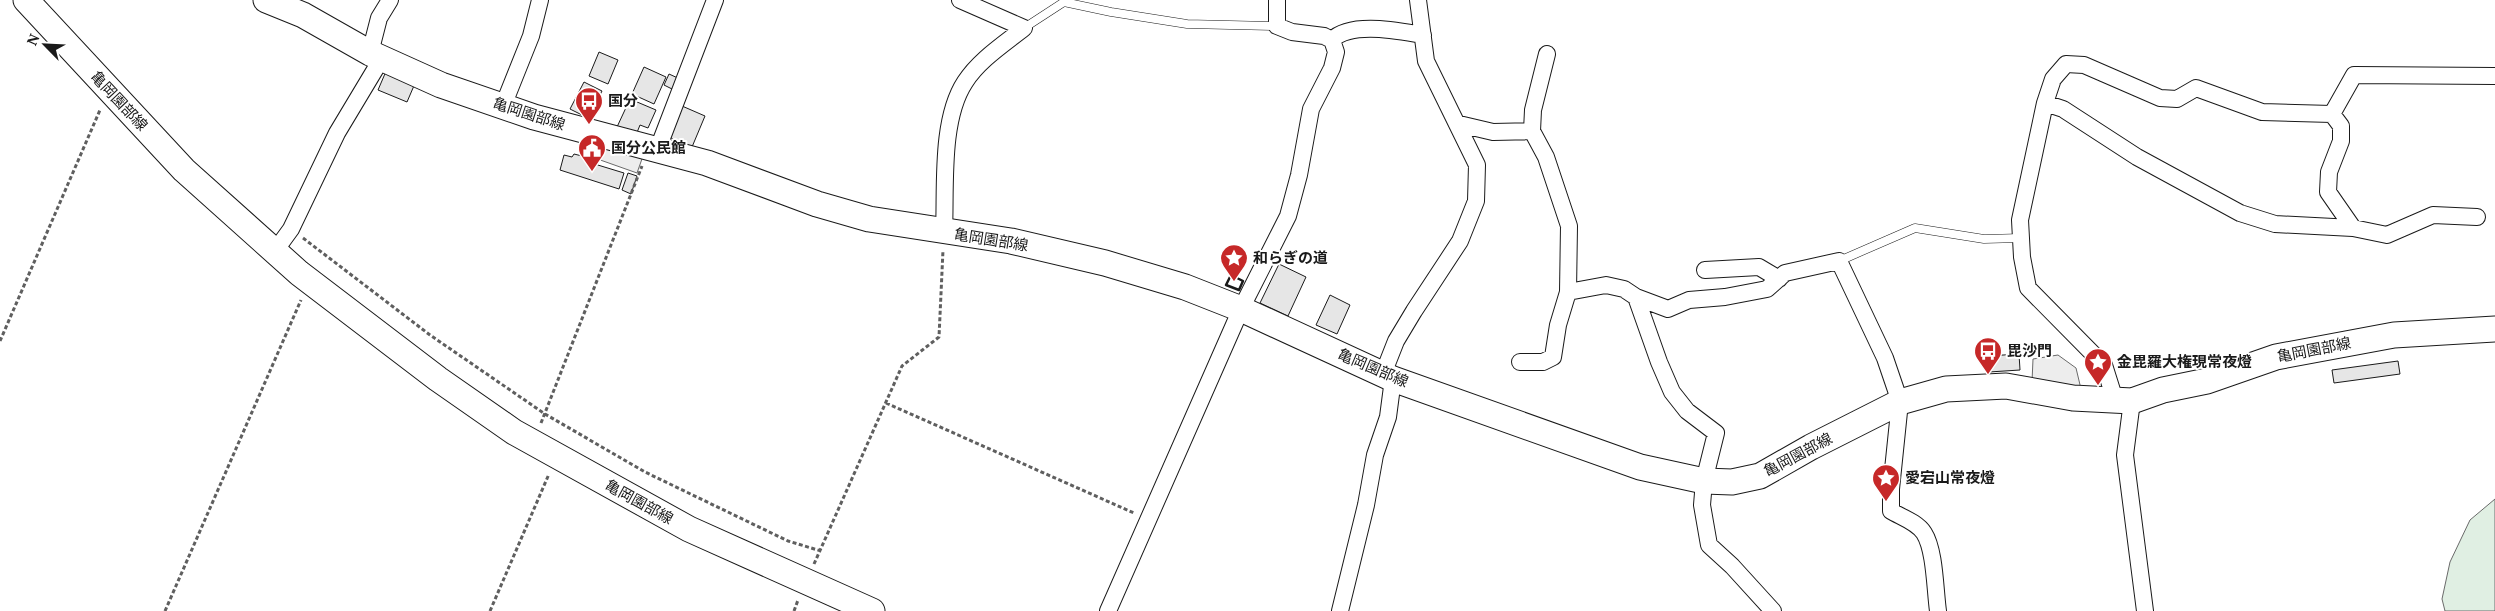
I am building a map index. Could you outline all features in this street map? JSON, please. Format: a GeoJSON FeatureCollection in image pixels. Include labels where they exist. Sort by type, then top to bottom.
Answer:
{"type":"FeatureCollection","features":[{"type":"Feature","properties":{"kind":"main road","name":"亀岡園部線"},"geometry":{"type":"LineString","coordinates":[[26,0],[184,170],[309,280],[438,379],[532,442],[689,529],[872,611]]}},
{"type":"Feature","properties":{"kind":"main road","name":"亀岡園部線"},"geometry":{"type":"LineString","coordinates":[[266,0],[303,15],[376,55],[441,85],[534,117],[707,163],[817,204],[869,219],[1011,241],[1105,263],[1185,287],[1241,309],[1388,376],[1640,467],[1704,481],[1732,482],[1760,476],[1811,447],[1900,402],[1946,389],[2006,386],[2072,398],[2124,401],[2163,390],[2207,381],[2276,357],[2394,335],[2495,329]]}},
{"type":"Feature","properties":{"kind":"street"},"geometry":{"type":"LineString","coordinates":[[275,251],[291,228],[376,55],[380,18],[390,0]]}},
{"type":"Feature","properties":{"kind":"street"},"geometry":{"type":"LineString","coordinates":[[503,106],[531,36],[540,0]]}},
{"type":"Feature","properties":{"kind":"street"},"geometry":{"type":"LineString","coordinates":[[653,150],[715,0]]}},
{"type":"Feature","properties":{"kind":"street"},"geometry":{"type":"LineString","coordinates":[[944,232],[948,138],[955,105],[964,82],[978,66],[1024,28],[960,0]]}},
{"type":"Feature","properties":{"kind":"street"},"geometry":{"type":"LineString","coordinates":[[1108,611],[1241,309],[1288,216],[1299,175],[1311,110],[1332,68],[1336,52],[1332,40],[1324,36],[1292,32],[1277,26],[1277,0]]}},
{"type":"Feature","properties":{"kind":"street"},"geometry":{"type":"LineString","coordinates":[[1340,611],[1366,505],[1375,455],[1388,417],[1388,376],[1396,342],[1460,241],[1476,201],[1477,165],[1459,124],[1426,61],[1418,0]]}},
{"type":"Feature","properties":{"kind":"street"},"geometry":{"type":"LineString","coordinates":[[1332,40],[1339,33],[1381,28],[1423,36]]}},
{"type":"Feature","properties":{"kind":"street"},"geometry":{"type":"LineString","coordinates":[[1520,362],[1543,362],[1553,357],[1558,325],[1568,292],[1569,226],[1546,157],[1532,131],[1533,110],[1547,54]]}},
{"type":"Feature","properties":{"kind":"street"},"geometry":{"type":"LineString","coordinates":[[2145,611],[2125,455],[2124,401],[2104,365],[2028,288],[2020,220],[2045,103],[2053,79],[2066,64],[2084,65],[2160,98],[2178,99],[2196,88],[2262,112],[2332,114]]}},
{"type":"Feature","properties":{"kind":"street"},"geometry":{"type":"LineString","coordinates":[[2332,114],[2354,75],[2495,76]]}},
{"type":"Feature","properties":{"kind":"street"},"geometry":{"type":"LineString","coordinates":[[2045,103],[2063,109],[2137,157],[2240,213],[2275,224],[2353,228],[2387,235],[2433,215],[2477,217]]}},
{"type":"Feature","properties":{"kind":"street"},"geometry":{"type":"LineString","coordinates":[[2332,114],[2341,126],[2341,141],[2329,172],[2328,192],[2353,228]]}},
{"type":"Feature","properties":{"kind":"street"},"geometry":{"type":"LineString","coordinates":[[1459,124],[1493,132],[1532,131]]}},
{"type":"Feature","properties":{"kind":"street"},"geometry":{"type":"LineString","coordinates":[[1568,292],[1606,285],[1624,288],[1636,297],[1668,309],[1689,300],[1725,297],[1767,289],[1785,273],[1839,261],[1885,358],[1900,402],[1890,489],[1891,511],[1913,523],[1924,532],[1930,549],[1938,611]]}},
{"type":"Feature","properties":{"kind":"street"},"geometry":{"type":"LineString","coordinates":[[1705,270],[1759,267],[1779,279]]}},
{"type":"Feature","properties":{"kind":"street"},"geometry":{"type":"LineString","coordinates":[[1636,297],[1658,362],[1672,392],[1687,411],[1716,433],[1704,481],[1702,505],[1709,545],[1732,566],[1773,611]]}},
{"type":"Feature","properties":{"kind":"lane"},"geometry":{"type":"LineString","coordinates":[[1024,28],[1064,2],[1111,12],[1187,24],[1277,26]]}},
{"type":"Feature","properties":{"kind":"lane"},"geometry":{"type":"LineString","coordinates":[[1839,261],[1915,228],[1984,239],[2021,238]]}},
{"type":"Feature","properties":{"kind":"path"},"geometry":{"type":"LineString","coordinates":[[0,341],[109,90]]}},
{"type":"Feature","properties":{"kind":"path"},"geometry":{"type":"LineString","coordinates":[[532,442],[653,150]]}},
{"type":"Feature","properties":{"kind":"path"},"geometry":{"type":"LineString","coordinates":[[291,228],[430,335],[545,414],[645,472],[788,540],[821,551]]}},
{"type":"Feature","properties":{"kind":"path"},"geometry":{"type":"LineString","coordinates":[[794,611],[902,366],[939,337],[944,232]]}},
{"type":"Feature","properties":{"kind":"path"},"geometry":{"type":"LineString","coordinates":[[165,611],[309,280]]}},
{"type":"Feature","properties":{"kind":"path"},"geometry":{"type":"LineString","coordinates":[[886,403],[1148,519]]}},
{"type":"Feature","properties":{"kind":"path"},"geometry":{"type":"LineString","coordinates":[[490,611],[557,456]]}},
{"type":"Feature","properties":{"kind":"green space"},"geometry":{"type":"Polygon","coordinates":[[[2495,499],[2495,611],[2445,611],[2442,599],[2450,562],[2470,520],[2495,499]]]}},
{"type":"Feature","properties":{"kind":"shaded area"},"geometry":{"type":"Polygon","coordinates":[[[604,145],[643,156],[637,173],[589,156],[592,149],[601,151],[604,145]]]}},
{"type":"Feature","properties":{"kind":"shaded area"},"geometry":{"type":"Polygon","coordinates":[[[2058,355],[2076,368],[2081,389],[2032,382],[2033,359],[2058,355]]]}},
{"type":"Feature","properties":{"kind":"building"},"geometry":{"type":"Polygon","coordinates":[[[599,52],[618,60],[608,84],[589,76],[599,52]]]}},
{"type":"Feature","properties":{"kind":"building"},"geometry":{"type":"Polygon","coordinates":[[[644,67],[666,77],[654,104],[632,94],[644,67]]]}},
{"type":"Feature","properties":{"kind":"building"},"geometry":{"type":"Polygon","coordinates":[[[387,69],[416,81],[407,102],[378,90],[387,69]]]}},
{"type":"Feature","properties":{"kind":"building"},"geometry":{"type":"Polygon","coordinates":[[[669,74],[680,79],[674,90],[664,85],[669,74]]]}},
{"type":"Feature","properties":{"kind":"building"},"geometry":{"type":"Polygon","coordinates":[[[584,82],[602,91],[588,118],[570,109],[584,82]]]}},
{"type":"Feature","properties":{"kind":"building"},"geometry":{"type":"Polygon","coordinates":[[[630,99],[656,110],[648,128],[640,125],[636,135],[617,127],[630,99]]]}},
{"type":"Feature","properties":{"kind":"building"},"geometry":{"type":"Polygon","coordinates":[[[682,106],[705,116],[692,147],[669,137],[682,106]]]}},
{"type":"Feature","properties":{"kind":"building","name":"国分公民館"},"geometry":{"type":"Polygon","coordinates":[[[574,154],[590,158],[588,162],[624,173],[619,189],[560,170],[564,155],[572,157],[574,154]]]}},
{"type":"Feature","properties":{"kind":"building"},"geometry":{"type":"Polygon","coordinates":[[[628,173],[637,176],[631,194],[622,190],[628,173]]]}},
{"type":"Feature","properties":{"kind":"building"},"geometry":{"type":"Polygon","coordinates":[[[1279,264],[1306,277],[1288,316],[1260,303],[1279,264]]]}},
{"type":"Feature","properties":{"kind":"building"},"geometry":{"type":"Polygon","coordinates":[[[1330,295],[1350,305],[1337,334],[1316,325],[1330,295]]]}},
{"type":"Feature","properties":{"kind":"building"},"geometry":{"type":"Polygon","coordinates":[[[2019,354],[2020,370],[1989,372],[1988,356],[2019,354]]]}},
{"type":"Feature","properties":{"kind":"building"},"geometry":{"type":"Polygon","coordinates":[[[2398,361],[2400,374],[2334,383],[2332,370],[2398,361]]]}},
{"type":"Feature","properties":{"kind":"wall"},"geometry":{"type":"LineString","coordinates":[[1231,275],[1243,281],[1239,290],[1226,285],[1231,275]]}},
{"type":"Feature","properties":{"kind":"place","name":"国分"},"geometry":{"type":"Point","coordinates":[589,125]}},
{"type":"Feature","properties":{"kind":"place","name":"国分公民館"},"geometry":{"type":"Point","coordinates":[592,172]}},
{"type":"Feature","properties":{"kind":"place","name":"和らぎの道"},"geometry":{"type":"Point","coordinates":[1234,282]}},
{"type":"Feature","properties":{"kind":"place","name":"毘沙門"},"geometry":{"type":"Point","coordinates":[1988,375]}},
{"type":"Feature","properties":{"kind":"place","name":"金毘羅大権現常夜燈"},"geometry":{"type":"Point","coordinates":[2098,386]}},
{"type":"Feature","properties":{"kind":"place","name":"愛宕山常夜燈"},"geometry":{"type":"Point","coordinates":[1886,502]}}]}
